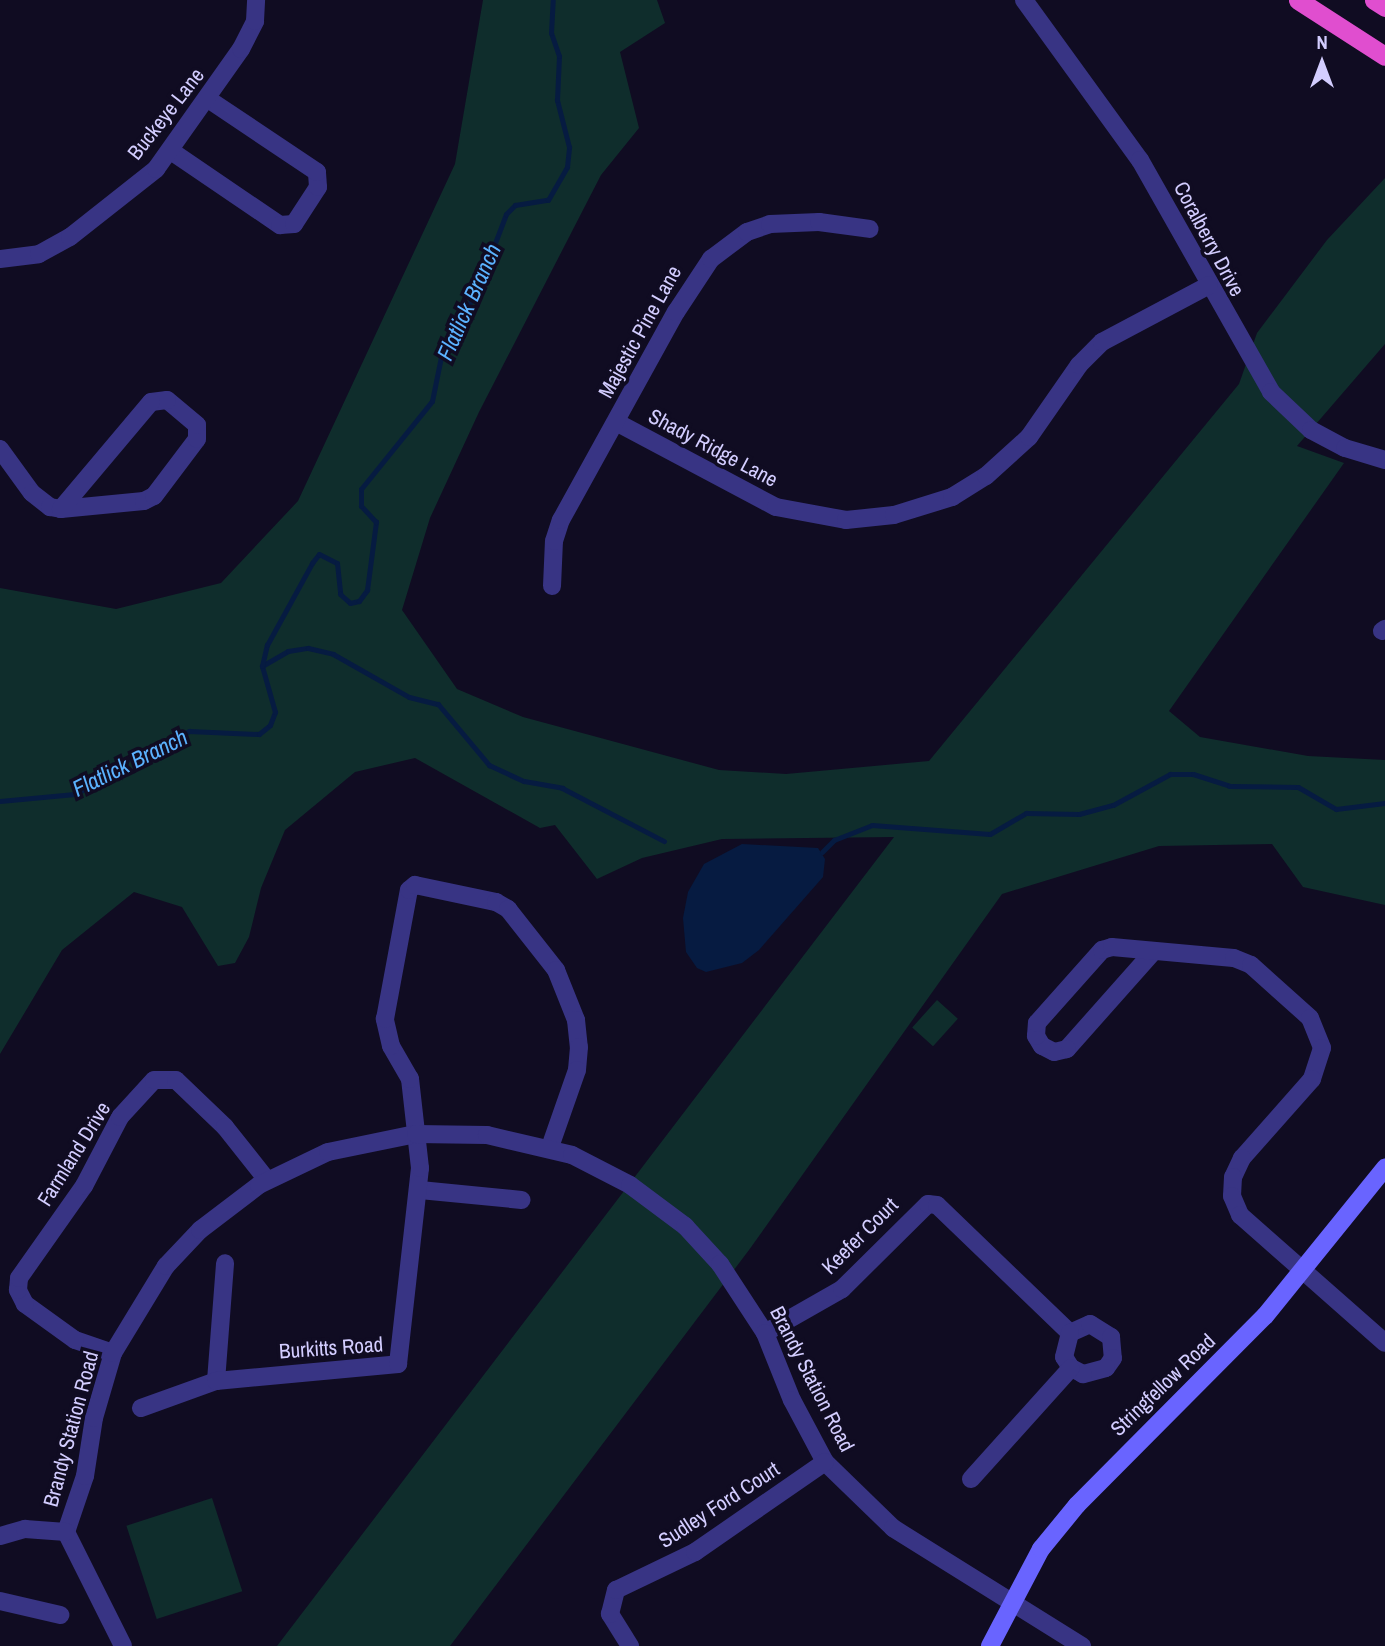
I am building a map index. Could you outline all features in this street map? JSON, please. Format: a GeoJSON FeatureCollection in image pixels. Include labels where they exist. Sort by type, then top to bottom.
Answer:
{"type":"FeatureCollection","features":[{"type":"Feature","properties":{"kind":"highway"},"geometry":{"type":"LineString","coordinates":[[1298,0],[1385,57]]}},
{"type":"Feature","properties":{"kind":"highway"},"geometry":{"type":"LineString","coordinates":[[1374,0],[1385,7]]}},
{"type":"Feature","properties":{"kind":"main road","name":"Stringfellow Road"},"geometry":{"type":"LineString","coordinates":[[990,1646],[1010,1602],[1041,1549],[1077,1505],[1194,1391],[1305,1270],[1336,1224],[1385,1168]]}},
{"type":"Feature","properties":{"kind":"street","name":"Buckeye Lane"},"geometry":{"type":"LineString","coordinates":[[0,258],[38,254],[71,237],[136,186],[171,151],[250,34],[256,0]]}},
{"type":"Feature","properties":{"kind":"street","name":"Coralberry Drive"},"geometry":{"type":"LineString","coordinates":[[1024,0],[1140,160],[1261,378],[1283,406],[1311,430],[1345,448],[1385,460]]}},
{"type":"Feature","properties":{"kind":"street"},"geometry":{"type":"LineString","coordinates":[[171,151],[280,225],[294,224],[318,187],[317,172],[208,99]]}},
{"type":"Feature","properties":{"kind":"street","name":"Majestic Pine Lane"},"geometry":{"type":"LineString","coordinates":[[552,586],[554,541],[561,520],[697,276],[727,244],[747,232],[782,222],[870,229]]}},
{"type":"Feature","properties":{"kind":"street","name":"Shady Ridge Lane"},"geometry":{"type":"LineString","coordinates":[[616,422],[757,499],[785,509],[846,520],[914,511],[969,487],[1016,452],[1079,365],[1102,342],[1209,285]]}},
{"type":"Feature","properties":{"kind":"street"},"geometry":{"type":"LineString","coordinates":[[0,449],[41,503],[61,509],[144,501],[153,496],[197,439],[197,425],[167,400],[150,402],[61,509]]}},
{"type":"Feature","properties":{"kind":"street","name":"Burkitts Road"},"geometry":{"type":"LineString","coordinates":[[141,1408],[216,1381],[398,1364],[420,1190],[410,1079],[391,1046],[385,1019],[409,890],[415,885],[496,902],[508,909],[556,970],[576,1020],[579,1047],[577,1070],[550,1147]]}},
{"type":"Feature","properties":{"kind":"street"},"geometry":{"type":"LineString","coordinates":[[1153,952],[1067,1049],[1055,1052],[1042,1046],[1035,1036],[1037,1023],[1102,950],[1112,947],[1244,961],[1310,1018],[1318,1031],[1322,1048],[1317,1071],[1242,1158],[1233,1177],[1232,1196],[1240,1215],[1385,1343]]}},
{"type":"Feature","properties":{"kind":"street","name":"Farmland Drive"},"geometry":{"type":"LineString","coordinates":[[113,1353],[75,1340],[25,1304],[18,1290],[19,1278],[84,1186],[120,1117],[154,1080],[176,1080],[225,1127],[267,1180]]}},
{"type":"Feature","properties":{"kind":"street","name":"Brandy Station Road"},"geometry":{"type":"LineString","coordinates":[[123,1646],[66,1532],[85,1476],[94,1418],[113,1353],[138,1306],[182,1248],[219,1213],[267,1180],[328,1152],[416,1134],[487,1136],[550,1147],[620,1179],[685,1226],[720,1264],[765,1333],[792,1400],[825,1462],[894,1528],[1082,1646]]}},
{"type":"Feature","properties":{"kind":"street"},"geometry":{"type":"LineString","coordinates":[[420,1190],[522,1200]]}},
{"type":"Feature","properties":{"kind":"street","name":"Keefer Court"},"geometry":{"type":"LineString","coordinates":[[765,1333],[842,1289],[928,1204],[937,1205],[1069,1333]]}},
{"type":"Feature","properties":{"kind":"street"},"geometry":{"type":"LineString","coordinates":[[216,1381],[225,1263]]}},
{"type":"Feature","properties":{"kind":"street"},"geometry":{"type":"LineString","coordinates":[[1090,1324],[1111,1337],[1114,1347],[1106,1368],[1096,1374],[1071,1368],[1064,1357],[1069,1333],[1090,1324]]}},
{"type":"Feature","properties":{"kind":"street"},"geometry":{"type":"LineString","coordinates":[[971,1479],[1071,1368]]}},
{"type":"Feature","properties":{"kind":"street","name":"Sudley Ford Court"},"geometry":{"type":"LineString","coordinates":[[630,1646],[610,1614],[616,1590],[695,1552],[825,1462]]}},
{"type":"Feature","properties":{"kind":"street"},"geometry":{"type":"LineString","coordinates":[[0,1535],[25,1529],[66,1532]]}},
{"type":"Feature","properties":{"kind":"street"},"geometry":{"type":"LineString","coordinates":[[0,1601],[60,1615]]}},
{"type":"Feature","properties":{"kind":"green space"},"geometry":{"type":"Polygon","coordinates":[[[483,0],[657,0],[665,23],[620,52],[639,128],[601,175],[479,412],[430,518],[402,610],[457,689],[523,717],[719,770],[786,774],[929,761],[1239,384],[1257,333],[1327,240],[1385,178],[1385,344],[1297,446],[1344,463],[1169,711],[1200,737],[1308,756],[1385,760],[1385,905],[1303,887],[1272,844],[1159,846],[1002,894],[749,1250],[450,1646],[277,1646],[894,837],[722,839],[642,858],[597,879],[555,825],[540,828],[415,758],[355,772],[285,830],[261,888],[249,937],[235,963],[218,966],[182,907],[134,892],[62,950],[0,1054],[0,588],[116,609],[221,583],[298,501],[455,164],[483,0]]]}},
{"type":"Feature","properties":{"kind":"green space"},"geometry":{"type":"Polygon","coordinates":[[[937,1000],[958,1019],[933,1046],[912,1027],[937,1000]]]}},
{"type":"Feature","properties":{"kind":"green space"},"geometry":{"type":"Polygon","coordinates":[[[212,1498],[242,1591],[157,1619],[126,1526],[212,1498]]]}},
{"type":"Feature","properties":{"kind":"water"},"geometry":{"type":"Polygon","coordinates":[[[742,844],[818,848],[825,859],[823,877],[759,950],[742,963],[706,972],[697,968],[686,952],[683,918],[688,892],[704,864],[742,844]]]}},
{"type":"Feature","properties":{"kind":"waterway","name":"Flatlick Branch"},"geometry":{"type":"LineString","coordinates":[[0,801],[75,794],[101,781],[113,766],[189,731],[259,734],[270,725],[275,712],[262,666],[267,645],[312,563],[319,554],[337,563],[340,594],[350,603],[359,601],[367,590],[376,522],[361,506],[361,489],[432,401],[442,352],[477,290],[506,214],[515,205],[548,200],[567,167],[569,147],[557,100],[559,56],[551,33],[553,0]]}},
{"type":"Feature","properties":{"kind":"waterway"},"geometry":{"type":"LineString","coordinates":[[262,666],[288,651],[308,648],[333,654],[409,697],[438,704],[489,765],[524,781],[562,788],[664,841]]}},
{"type":"Feature","properties":{"kind":"waterway"},"geometry":{"type":"LineString","coordinates":[[822,852],[834,840],[872,825],[990,834],[1026,813],[1079,814],[1113,805],[1170,774],[1193,774],[1229,786],[1298,787],[1336,809],[1385,803]]}}]}
